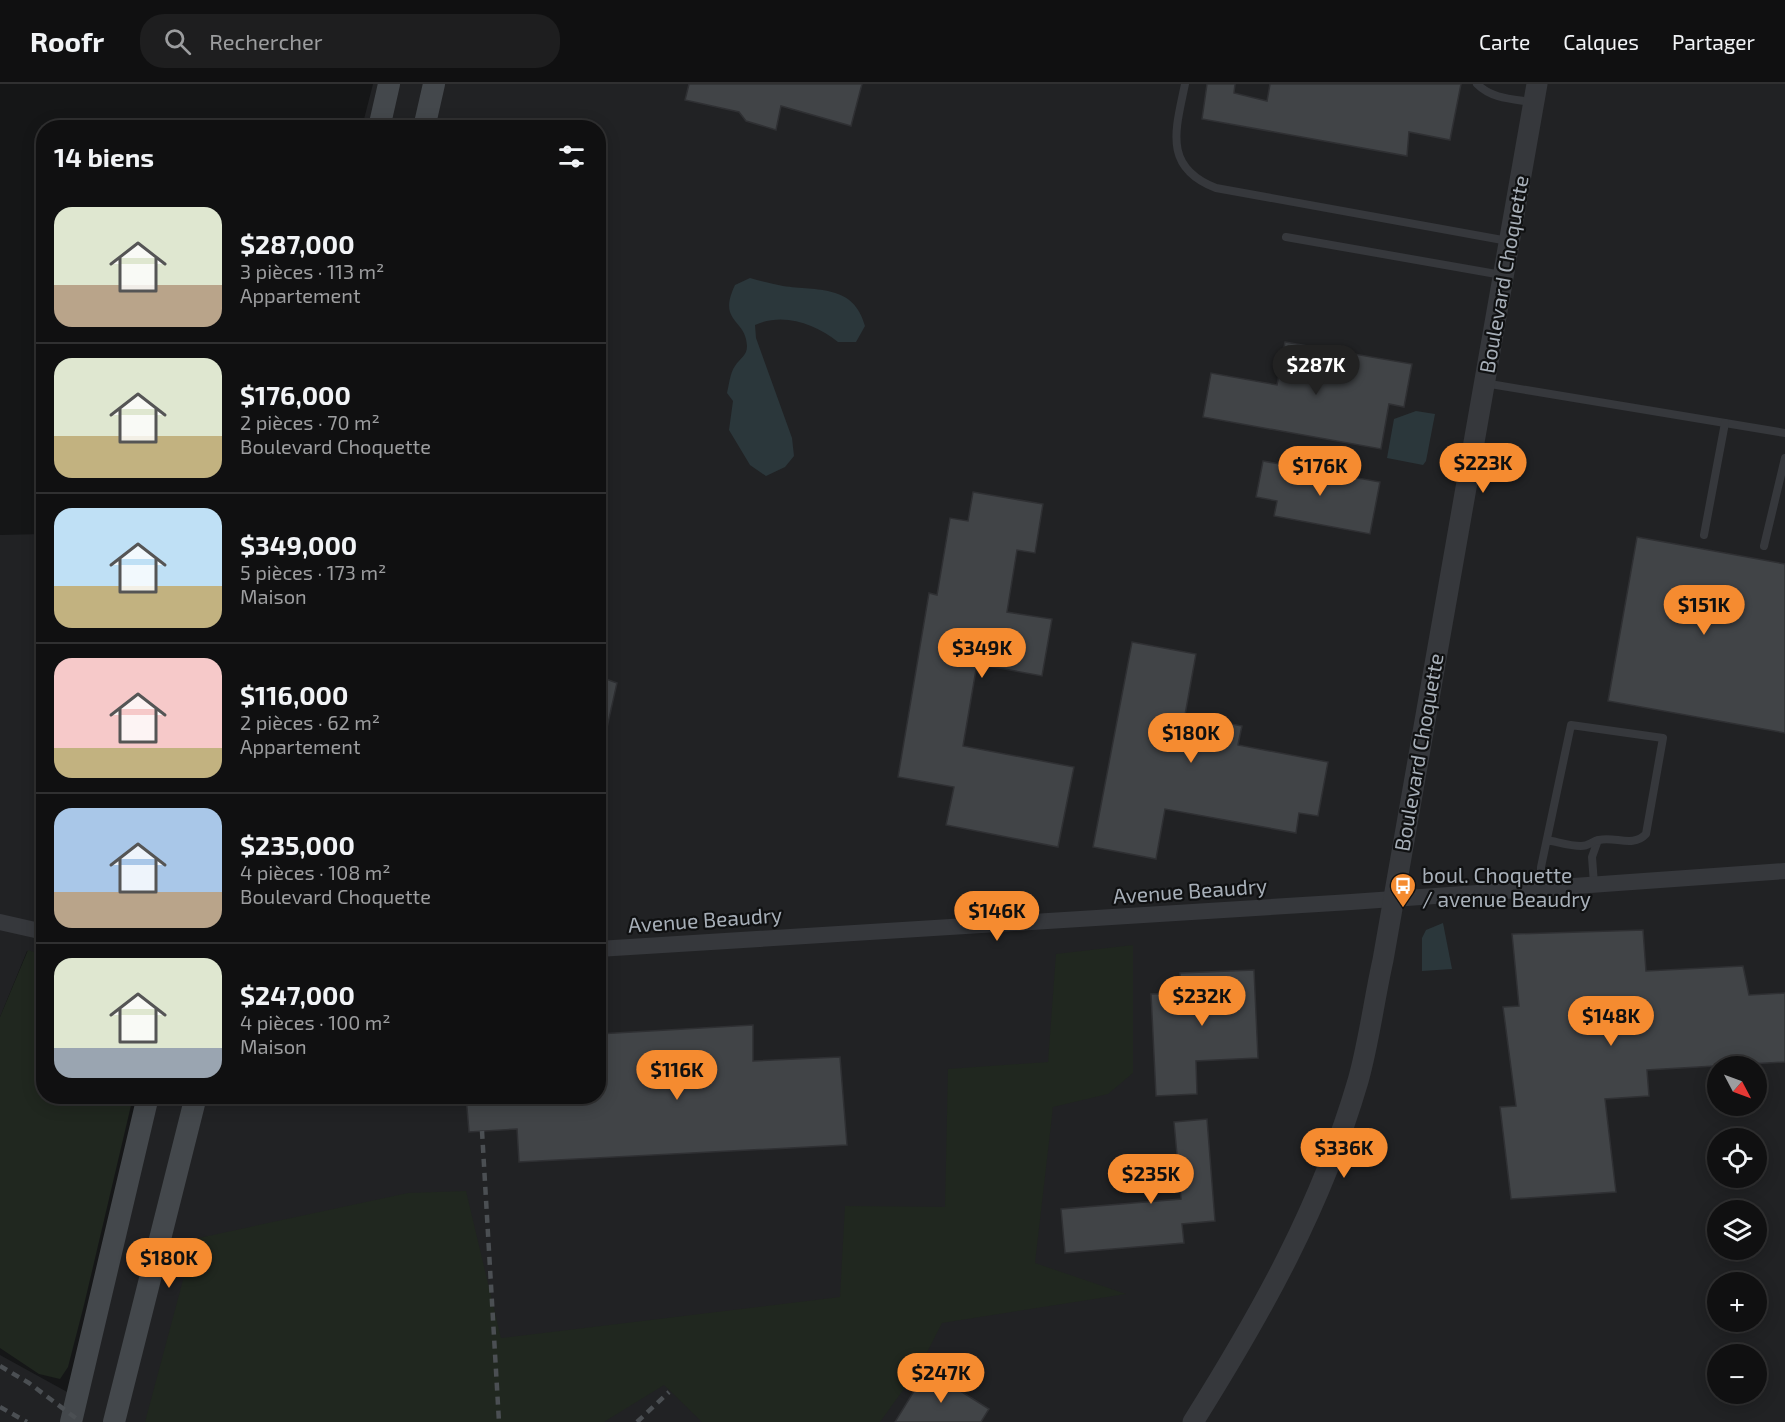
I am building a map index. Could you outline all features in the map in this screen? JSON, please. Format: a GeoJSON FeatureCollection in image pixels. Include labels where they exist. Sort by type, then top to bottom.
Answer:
{"type":"FeatureCollection","features":[{"type":"Feature","properties":{"kind":"main road"},"geometry":{"type":"LineString","coordinates":[[381,120],[389,84]]}},
{"type":"Feature","properties":{"kind":"main road"},"geometry":{"type":"LineString","coordinates":[[426,120],[434,84]]}},
{"type":"Feature","properties":{"kind":"main road"},"geometry":{"type":"LineString","coordinates":[[71,1422],[146,1104]]}},
{"type":"Feature","properties":{"kind":"main road"},"geometry":{"type":"LineString","coordinates":[[114,1422],[194,1104]]}},
{"type":"Feature","properties":{"kind":"street","name":"Boulevard Choquette"},"geometry":{"type":"LineString","coordinates":[[1193,1422],[1255,1323],[1283,1270],[1330,1161],[1358,1080],[1383,960],[1535,93]]}},
{"type":"Feature","properties":{"kind":"street","name":"Avenue Beaudry"},"geometry":{"type":"LineString","coordinates":[[606,948],[1785,871]]}},
{"type":"Feature","properties":{"kind":"street"},"geometry":{"type":"LineString","coordinates":[[0,922],[36,930]]}},
{"type":"Feature","properties":{"kind":"lane"},"geometry":{"type":"LineString","coordinates":[[1185,84],[1174,140],[1181,159],[1190,173],[1201,182],[1216,188],[1509,241]]}},
{"type":"Feature","properties":{"kind":"lane"},"geometry":{"type":"LineString","coordinates":[[1477,84],[1495,96],[1535,93]]}},
{"type":"Feature","properties":{"kind":"lane"},"geometry":{"type":"LineString","coordinates":[[1286,237],[1502,275]]}},
{"type":"Feature","properties":{"kind":"lane"},"geometry":{"type":"LineString","coordinates":[[1483,383],[1785,433]]}},
{"type":"Feature","properties":{"kind":"lane"},"geometry":{"type":"LineString","coordinates":[[1704,535],[1725,423]]}},
{"type":"Feature","properties":{"kind":"lane"},"geometry":{"type":"LineString","coordinates":[[1764,546],[1785,458]]}},
{"type":"Feature","properties":{"kind":"lane"},"geometry":{"type":"LineString","coordinates":[[1541,887],[1541,867],[1571,725],[1663,738],[1646,834],[1632,841],[1598,840],[1591,845],[1581,846],[1547,840]]}},
{"type":"Feature","properties":{"kind":"lane"},"geometry":{"type":"LineString","coordinates":[[1594,884],[1592,857],[1598,840]]}},
{"type":"Feature","properties":{"kind":"shaded area"},"geometry":{"type":"Polygon","coordinates":[[[373,84],[1785,84],[1785,1422],[0,1422],[0,1355],[69,1393],[141,1104],[606,1104],[606,120],[364,120],[373,84]]]}},
{"type":"Feature","properties":{"kind":"shaded area"},"geometry":{"type":"Polygon","coordinates":[[[750,278],[783,286],[833,292],[843,296],[860,312],[865,326],[856,342],[838,342],[819,330],[799,322],[777,320],[755,325],[756,338],[792,438],[794,456],[785,467],[766,476],[750,465],[729,430],[733,401],[727,393],[730,379],[733,369],[746,352],[747,346],[742,330],[731,314],[730,297],[735,285],[750,278]]]}},
{"type":"Feature","properties":{"kind":"shaded area"},"geometry":{"type":"Polygon","coordinates":[[[1416,411],[1435,414],[1426,461],[1423,465],[1387,458],[1394,419],[1416,411]]]}},
{"type":"Feature","properties":{"kind":"shaded area"},"geometry":{"type":"Polygon","coordinates":[[[36,534],[36,953],[27,951],[0,1017],[0,535],[36,534]]]}},
{"type":"Feature","properties":{"kind":"shaded area"},"geometry":{"type":"Polygon","coordinates":[[[1443,923],[1452,969],[1422,971],[1422,938],[1426,930],[1443,923]]]}},
{"type":"Feature","properties":{"kind":"shaded area"},"geometry":{"type":"Polygon","coordinates":[[[1133,945],[1133,1073],[1108,1094],[1053,1107],[1035,1263],[1126,1294],[942,1323],[919,1368],[880,1422],[702,1422],[664,1385],[604,1422],[145,1422],[194,1239],[408,1193],[466,1191],[501,1338],[840,1297],[845,1206],[945,1207],[948,1069],[1048,1062],[1056,954],[1133,945]]]}},
{"type":"Feature","properties":{"kind":"shaded area"},"geometry":{"type":"Polygon","coordinates":[[[28,950],[36,953],[36,1104],[131,1104],[68,1367],[60,1379],[39,1374],[0,1348],[0,1017],[28,950]]]}},
{"type":"Feature","properties":{"kind":"building"},"geometry":{"type":"Polygon","coordinates":[[[689,84],[862,84],[851,126],[781,106],[776,130],[746,121],[739,112],[685,100],[689,84]]]}},
{"type":"Feature","properties":{"kind":"building"},"geometry":{"type":"Polygon","coordinates":[[[1207,84],[1235,84],[1234,93],[1267,101],[1270,84],[1461,84],[1450,140],[1409,132],[1407,156],[1202,119],[1207,84]]]}},
{"type":"Feature","properties":{"kind":"building"},"geometry":{"type":"Polygon","coordinates":[[[1285,342],[1412,364],[1404,407],[1389,404],[1381,449],[1203,417],[1211,373],[1277,385],[1285,342]]]}},
{"type":"Feature","properties":{"kind":"building"},"geometry":{"type":"Polygon","coordinates":[[[1263,461],[1380,482],[1370,534],[1274,516],[1277,501],[1256,497],[1263,461]]]}},
{"type":"Feature","properties":{"kind":"building"},"geometry":{"type":"Polygon","coordinates":[[[973,492],[1043,504],[1035,553],[1017,550],[1007,612],[1052,619],[1042,676],[977,664],[963,746],[1074,767],[1058,847],[946,825],[954,787],[898,777],[929,593],[937,595],[950,518],[968,521],[973,492]]]}},
{"type":"Feature","properties":{"kind":"building"},"geometry":{"type":"Polygon","coordinates":[[[1637,537],[1785,564],[1785,733],[1608,701],[1637,537]]]}},
{"type":"Feature","properties":{"kind":"building"},"geometry":{"type":"Polygon","coordinates":[[[1132,642],[1196,654],[1185,715],[1242,726],[1238,745],[1328,762],[1318,816],[1299,813],[1296,833],[1165,809],[1156,859],[1093,847],[1132,642]]]}},
{"type":"Feature","properties":{"kind":"building"},"geometry":{"type":"Polygon","coordinates":[[[606,679],[617,683],[606,732],[606,679]]]}},
{"type":"Feature","properties":{"kind":"building"},"geometry":{"type":"Polygon","coordinates":[[[1643,930],[1646,971],[1743,966],[1749,995],[1785,993],[1785,1062],[1767,1063],[1767,1056],[1707,1056],[1707,1067],[1647,1070],[1649,1096],[1605,1099],[1616,1192],[1511,1199],[1500,1107],[1516,1106],[1503,1007],[1519,1006],[1512,934],[1643,930]]]}},
{"type":"Feature","properties":{"kind":"building"},"geometry":{"type":"Polygon","coordinates":[[[1254,970],[1258,1058],[1196,1061],[1197,1094],[1156,1096],[1151,994],[1181,993],[1180,973],[1254,970]]]}},
{"type":"Feature","properties":{"kind":"building"},"geometry":{"type":"Polygon","coordinates":[[[753,1025],[753,1061],[840,1057],[847,1145],[519,1162],[517,1129],[469,1132],[467,1104],[606,1104],[606,1034],[753,1025]]]}},
{"type":"Feature","properties":{"kind":"building"},"geometry":{"type":"Polygon","coordinates":[[[1207,1119],[1215,1221],[1182,1224],[1184,1243],[1065,1253],[1061,1209],[1181,1199],[1174,1122],[1207,1119]]]}},
{"type":"Feature","properties":{"kind":"building"},"geometry":{"type":"Polygon","coordinates":[[[927,1370],[989,1409],[981,1422],[895,1422],[927,1370]]]}},
{"type":"Feature","properties":{"kind":"railway"},"geometry":{"type":"LineString","coordinates":[[482,1131],[499,1422]]}},
{"type":"Feature","properties":{"kind":"railway"},"geometry":{"type":"LineString","coordinates":[[0,1366],[29,1383],[81,1422]]}},
{"type":"Feature","properties":{"kind":"railway"},"geometry":{"type":"LineString","coordinates":[[637,1422],[669,1392]]}},
{"type":"Feature","properties":{"kind":"railway"},"geometry":{"type":"LineString","coordinates":[[0,1407],[27,1422]]}},
{"type":"Feature","properties":{"kind":"place","name":"boul. Choquette / avenue Beaudry"},"geometry":{"type":"Point","coordinates":[1403,909]}}]}
